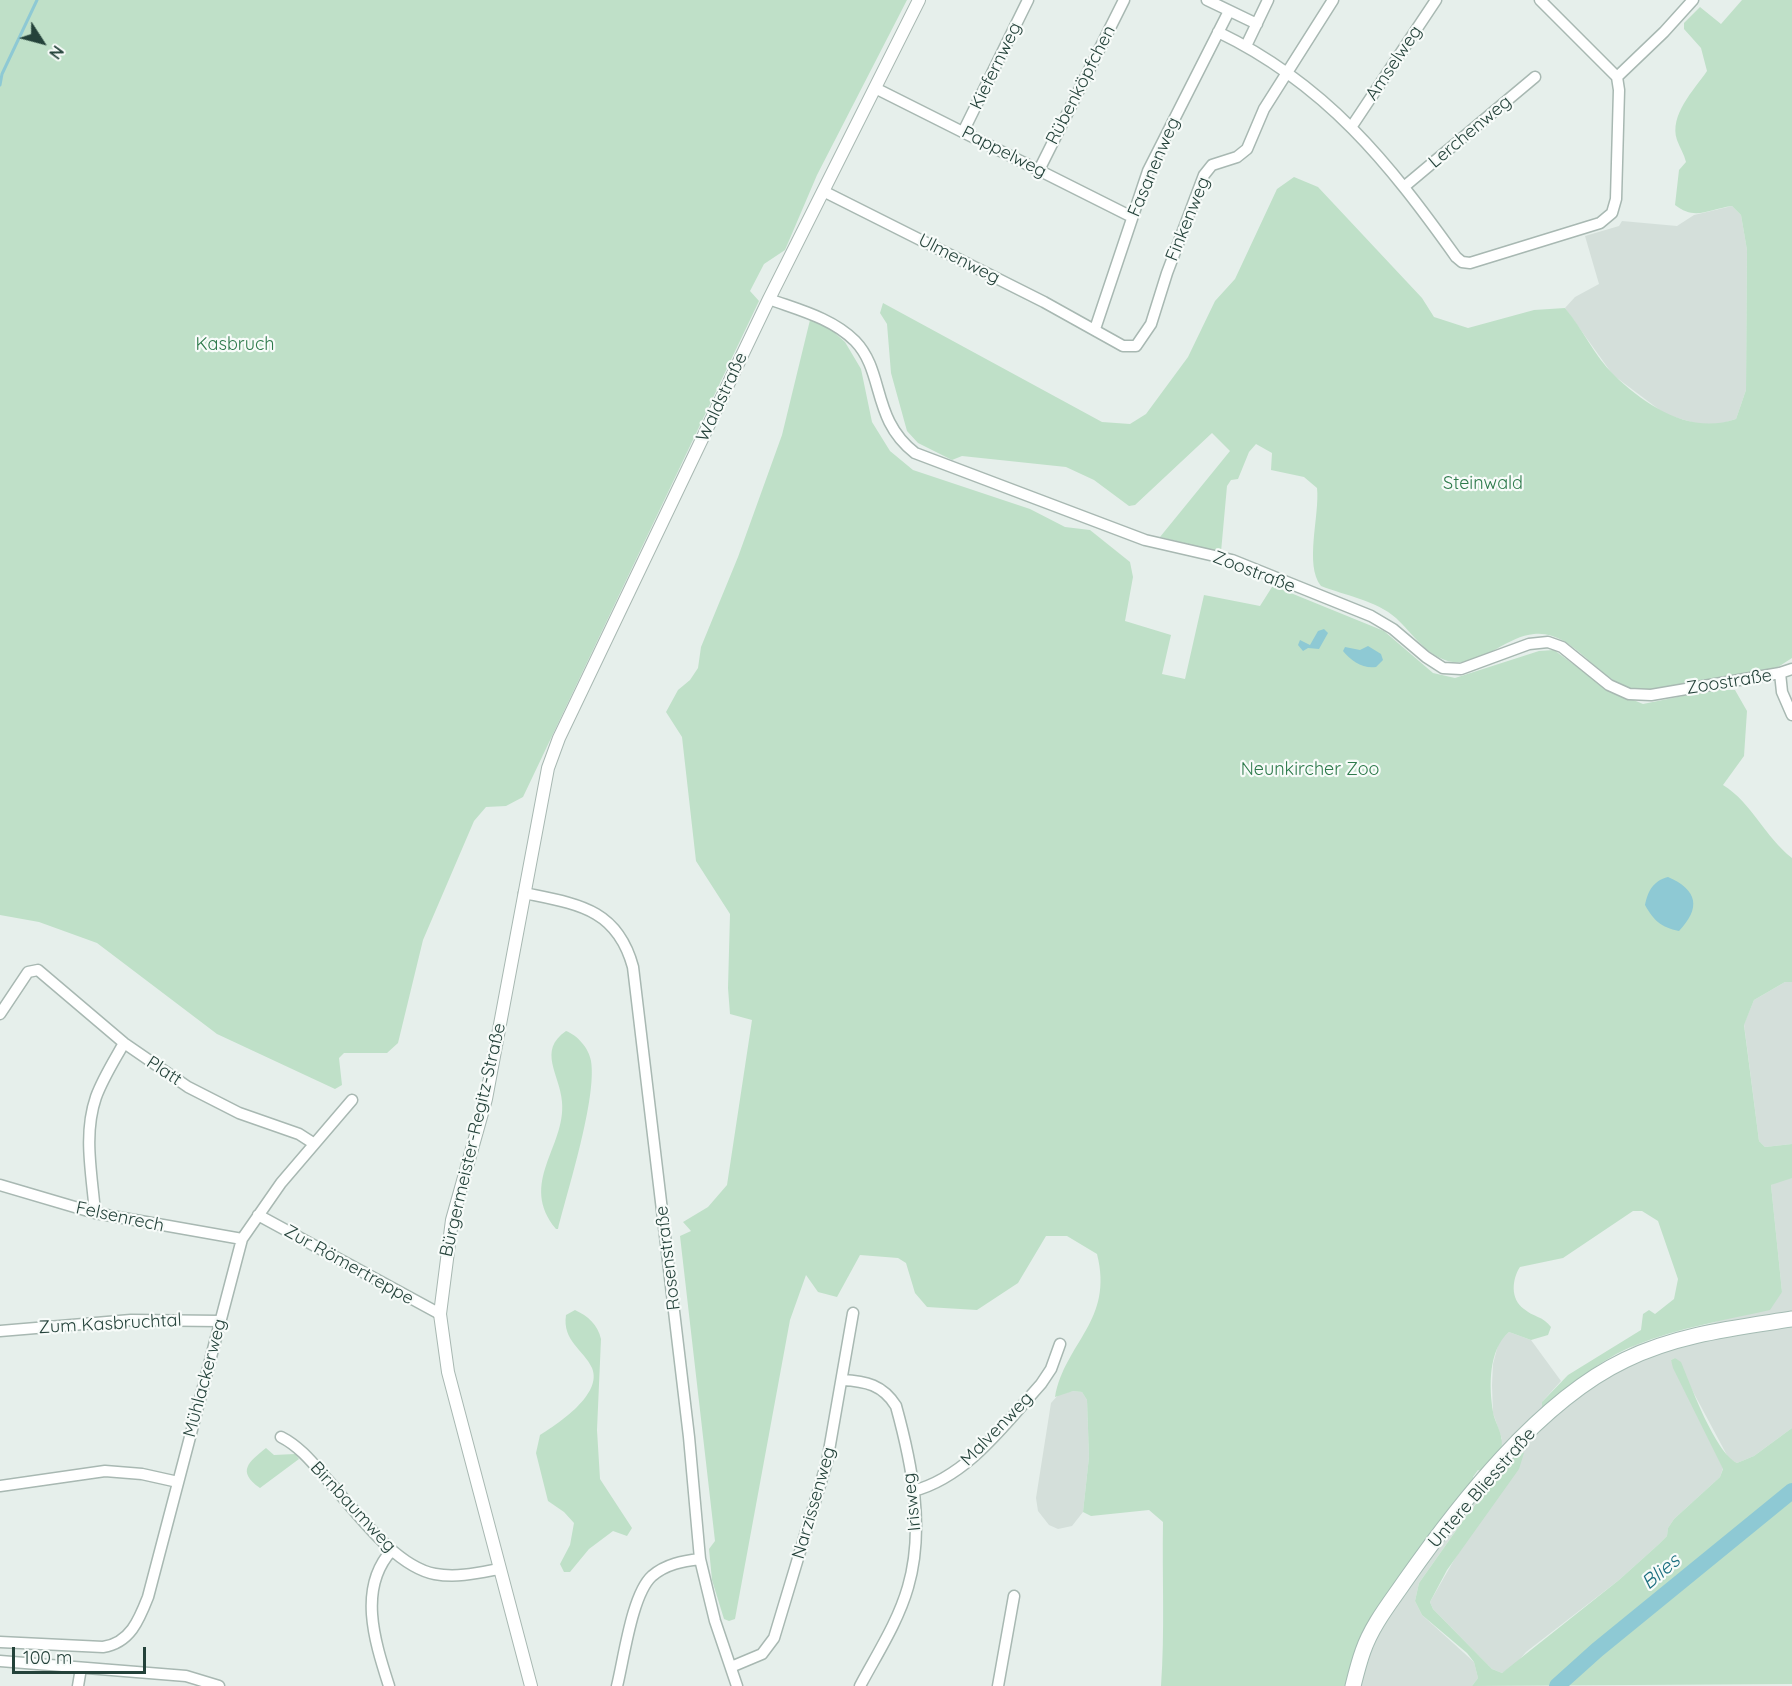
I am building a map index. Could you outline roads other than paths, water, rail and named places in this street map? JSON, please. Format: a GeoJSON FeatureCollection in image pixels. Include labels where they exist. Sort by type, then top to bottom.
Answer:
{"type":"FeatureCollection","features":[{"type":"Feature","properties":{"kind":"main road","name":"Untere Bliesstraße"},"geometry":{"type":"LineString","coordinates":[[1353,1686],[1363,1650],[1377,1624],[1428,1549],[1513,1446],[1563,1400],[1593,1376],[1647,1350],[1717,1330],[1792,1319]]}},
{"type":"Feature","properties":{"kind":"street","name":"Waldstraße"},"geometry":{"type":"LineString","coordinates":[[540,801],[559,738],[769,299],[919,0]]}},
{"type":"Feature","properties":{"kind":"street","name":"Kiefernweg"},"geometry":{"type":"LineString","coordinates":[[963,132],[1028,0]]}},
{"type":"Feature","properties":{"kind":"street","name":"Rübenköpfchen"},"geometry":{"type":"LineString","coordinates":[[1039,170],[1124,0]]}},
{"type":"Feature","properties":{"kind":"street"},"geometry":{"type":"LineString","coordinates":[[1207,0],[1257,24]]}},
{"type":"Feature","properties":{"kind":"street"},"geometry":{"type":"LineString","coordinates":[[1246,46],[1268,0]]}},
{"type":"Feature","properties":{"kind":"street"},"geometry":{"type":"LineString","coordinates":[[1286,74],[1333,0]]}},
{"type":"Feature","properties":{"kind":"street","name":"Amselweg"},"geometry":{"type":"LineString","coordinates":[[1352,126],[1436,0]]}},
{"type":"Feature","properties":{"kind":"street"},"geometry":{"type":"LineString","coordinates":[[1218,32],[1246,46],[1286,74],[1352,126],[1405,186],[1462,262],[1485,259],[1600,224],[1612,213],[1616,199],[1619,90],[1617,77],[1540,0]]}},
{"type":"Feature","properties":{"kind":"street"},"geometry":{"type":"LineString","coordinates":[[1617,77],[1688,2]]}},
{"type":"Feature","properties":{"kind":"street","name":"Fasanenweg"},"geometry":{"type":"LineString","coordinates":[[1095,329],[1132,217],[1161,142],[1229,11]]}},
{"type":"Feature","properties":{"kind":"street","name":"Finkenweg"},"geometry":{"type":"LineString","coordinates":[[1095,329],[1129,348],[1142,340],[1151,324],[1167,273],[1204,176],[1212,165],[1237,157],[1247,149],[1260,117],[1286,74]]}},
{"type":"Feature","properties":{"kind":"street","name":"Lerchenweg"},"geometry":{"type":"LineString","coordinates":[[1405,186],[1535,77]]}},
{"type":"Feature","properties":{"kind":"street","name":"Pappelweg"},"geometry":{"type":"LineString","coordinates":[[875,88],[1132,217]]}},
{"type":"Feature","properties":{"kind":"street","name":"Ulmenweg"},"geometry":{"type":"LineString","coordinates":[[823,191],[1095,329]]}},
{"type":"Feature","properties":{"kind":"street","name":"Zoostraße"},"geometry":{"type":"LineString","coordinates":[[769,299],[827,320],[857,343],[866,357],[882,408],[893,430],[900,441],[915,453],[1145,540],[1232,560],[1371,616],[1393,629],[1443,668],[1461,669],[1528,644],[1548,642],[1562,647],[1609,685],[1629,694],[1651,695],[1792,669]]}},
{"type":"Feature","properties":{"kind":"street"},"geometry":{"type":"LineString","coordinates":[[1780,673],[1782,692],[1792,716]]}},
{"type":"Feature","properties":{"kind":"street","name":"Bürgermeister-Regitz-Straße"},"geometry":{"type":"LineString","coordinates":[[531,1686],[448,1372],[440,1314],[450,1228],[486,1099],[540,801]]}},
{"type":"Feature","properties":{"kind":"street","name":"Rosenstraße"},"geometry":{"type":"LineString","coordinates":[[524,894],[576,905],[607,920],[622,938],[633,967],[683,1382],[700,1559],[715,1621],[737,1686]]}},
{"type":"Feature","properties":{"kind":"street","name":"Platt"},"geometry":{"type":"LineString","coordinates":[[0,1014],[33,969],[60,987],[124,1043],[166,1073],[213,1101],[299,1134],[314,1143]]}},
{"type":"Feature","properties":{"kind":"street"},"geometry":{"type":"LineString","coordinates":[[95,1213],[89,1144],[91,1121],[105,1076],[124,1043]]}},
{"type":"Feature","properties":{"kind":"street","name":"Mühlackerweg"},"geometry":{"type":"LineString","coordinates":[[0,1642],[80,1646],[116,1645],[132,1630],[148,1597],[242,1239],[314,1143],[352,1100]]}},
{"type":"Feature","properties":{"kind":"street","name":"Felsenrech"},"geometry":{"type":"LineString","coordinates":[[0,1185],[95,1213],[242,1239]]}},
{"type":"Feature","properties":{"kind":"street","name":"Zur Römertreppe"},"geometry":{"type":"LineString","coordinates":[[258,1215],[440,1314]]}},
{"type":"Feature","properties":{"kind":"street","name":"Narzissenweg"},"geometry":{"type":"LineString","coordinates":[[731,1667],[762,1654],[774,1638],[827,1461],[853,1313]]}},
{"type":"Feature","properties":{"kind":"street","name":"Zum Kasbruchtal"},"geometry":{"type":"LineString","coordinates":[[0,1331],[131,1320],[220,1321]]}},
{"type":"Feature","properties":{"kind":"street","name":"Malvenweg"},"geometry":{"type":"LineString","coordinates":[[913,1491],[940,1482],[963,1465],[1041,1384],[1052,1369],[1060,1344]]}},
{"type":"Feature","properties":{"kind":"street","name":"Irisweg"},"geometry":{"type":"LineString","coordinates":[[842,1380],[873,1384],[890,1397],[900,1419],[913,1491],[916,1541],[908,1586],[895,1620],[860,1686]]}},
{"type":"Feature","properties":{"kind":"street","name":"Birnbaumweg"},"geometry":{"type":"LineString","coordinates":[[281,1437],[308,1458],[392,1550],[405,1561],[433,1574],[463,1576],[499,1569]]}},
{"type":"Feature","properties":{"kind":"street"},"geometry":{"type":"LineString","coordinates":[[0,1486],[105,1471],[142,1474],[178,1482]]}},
{"type":"Feature","properties":{"kind":"street"},"geometry":{"type":"LineString","coordinates":[[388,1686],[376,1645],[372,1599],[378,1570],[392,1550]]}},
{"type":"Feature","properties":{"kind":"street"},"geometry":{"type":"LineString","coordinates":[[617,1686],[640,1594],[645,1584],[654,1574],[670,1565],[700,1559]]}},
{"type":"Feature","properties":{"kind":"street"},"geometry":{"type":"LineString","coordinates":[[998,1686],[1014,1596]]}},
{"type":"Feature","properties":{"kind":"street"},"geometry":{"type":"LineString","coordinates":[[0,1661],[186,1676],[219,1686]]}},
{"type":"Feature","properties":{"kind":"street"},"geometry":{"type":"LineString","coordinates":[[78,1686],[81,1668]]}},
{"type":"Feature","properties":{"kind":"water"},"geometry":{"type":"Polygon","coordinates":[[[1324,629],[1328,633],[1319,649],[1308,648],[1303,651],[1298,645],[1300,640],[1310,645],[1318,631],[1324,629]]]}},
{"type":"Feature","properties":{"kind":"water"},"geometry":{"type":"Polygon","coordinates":[[[1368,646],[1381,654],[1383,660],[1376,667],[1358,664],[1343,651],[1345,647],[1360,650],[1368,646]]]}},
{"type":"Feature","properties":{"kind":"water"},"geometry":{"type":"Polygon","coordinates":[[[1668,877],[1685,888],[1693,900],[1691,915],[1679,931],[1667,928],[1659,922],[1645,905],[1652,887],[1658,881],[1668,877]]]}},
{"type":"Feature","properties":{"kind":"waterway"},"geometry":{"type":"LineString","coordinates":[[0,85],[2,74],[37,0]]}},
{"type":"Feature","properties":{"kind":"waterway","name":"Blies"},"geometry":{"type":"LineString","coordinates":[[1557,1686],[1597,1650],[1792,1491]]}},
{"type":"Feature","properties":{"kind":"park label","name":"Kasbruch"},"geometry":{"type":"Point","coordinates":[235,345]}},
{"type":"Feature","properties":{"kind":"park label","name":"Steinwald"},"geometry":{"type":"Point","coordinates":[1483,484]}},
{"type":"Feature","properties":{"kind":"park label","name":"Neunkircher Zoo"},"geometry":{"type":"Point","coordinates":[1310,770]}}]}
